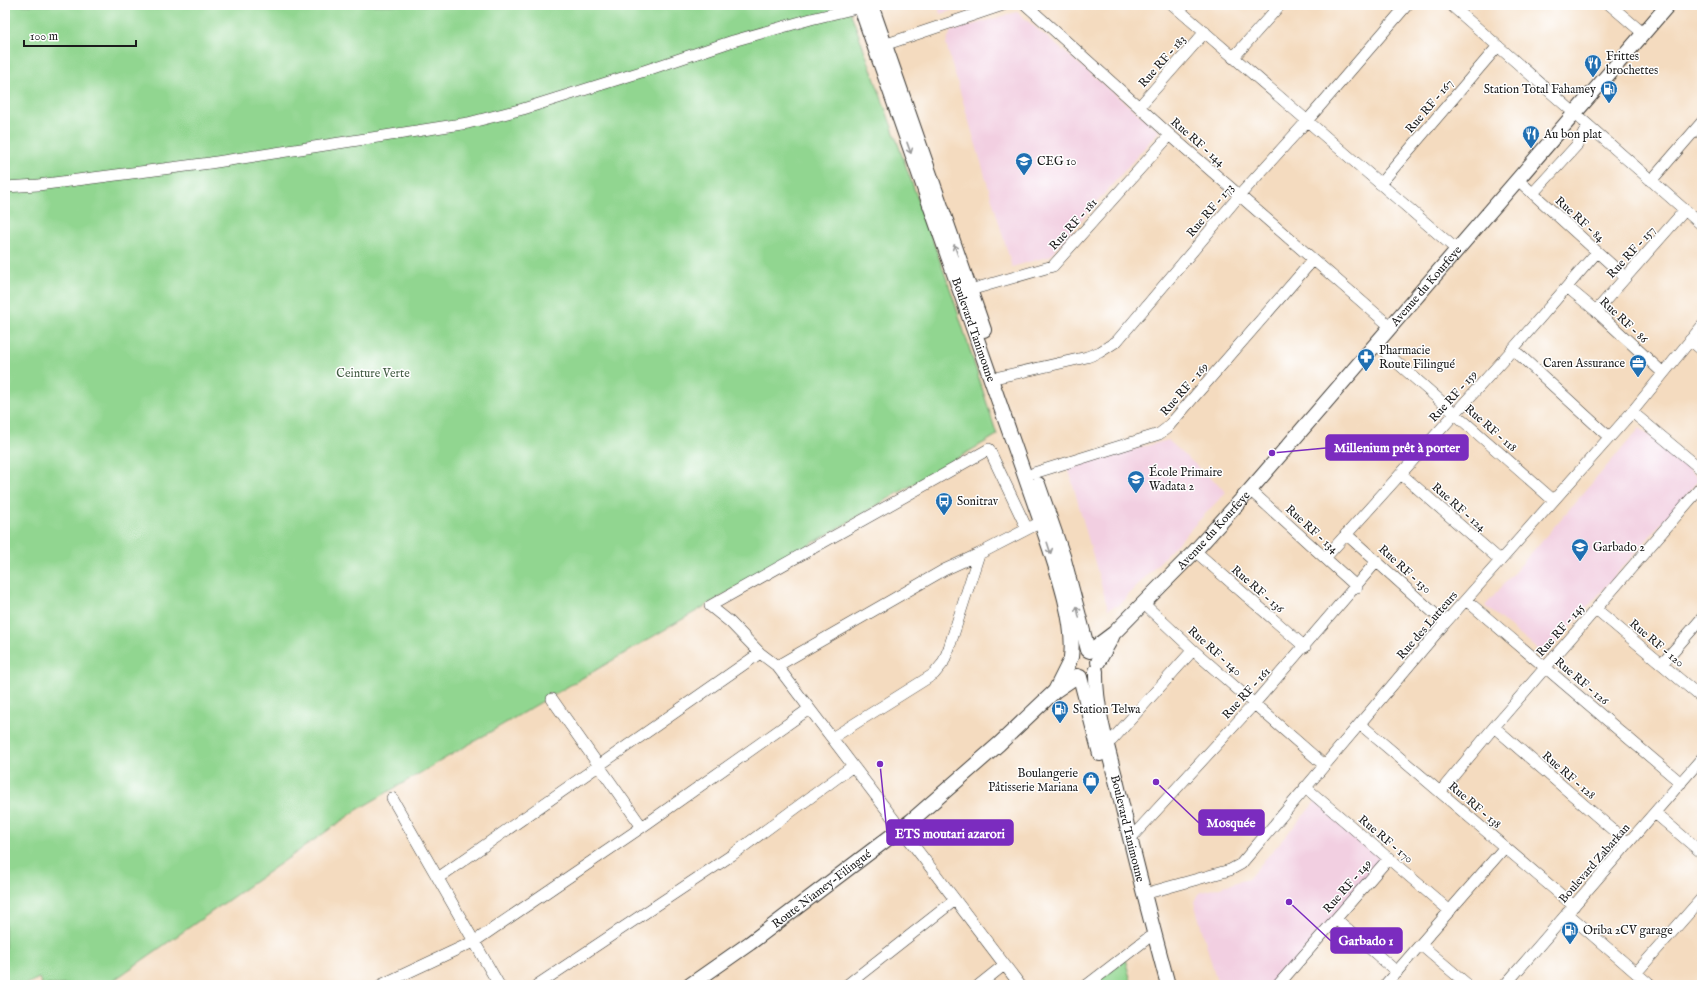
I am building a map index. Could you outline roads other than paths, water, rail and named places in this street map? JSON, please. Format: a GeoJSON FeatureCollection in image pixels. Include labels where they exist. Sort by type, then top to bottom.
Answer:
{"type":"FeatureCollection","features":[{"type":"Feature","properties":{"kind":"main road","name":"Avenue du Kourfeye"},"geometry":{"type":"LineString","coordinates":[[1089,650],[1114,633],[1144,604],[1195,551],[1250,490],[1668,5]]}},
{"type":"Feature","properties":{"kind":"main road","name":"Boulevard Tanimoune"},"geometry":{"type":"LineString","coordinates":[[865,6],[877,48],[973,316],[1041,522],[1063,594],[1072,645],[1070,660]]}},
{"type":"Feature","properties":{"kind":"main road","name":"Boulevard Tanimoune"},"geometry":{"type":"LineString","coordinates":[[877,48],[970,290],[973,316],[1000,377],[1063,556],[1089,650]]}},
{"type":"Feature","properties":{"kind":"main road","name":"Avenue du Kourfeye"},"geometry":{"type":"LineString","coordinates":[[1097,667],[1114,633]]}},
{"type":"Feature","properties":{"kind":"main road"},"geometry":{"type":"LineString","coordinates":[[1080,650],[1089,650],[1096,656],[1097,667],[1090,677],[1078,677],[1072,671],[1070,660],[1074,653],[1080,650]]}},
{"type":"Feature","properties":{"kind":"main road","name":"Route Niamey-Filingué"},"geometry":{"type":"LineString","coordinates":[[1055,691],[1070,660]]}},
{"type":"Feature","properties":{"kind":"main road","name":"Boulevard Tanimoune"},"geometry":{"type":"LineString","coordinates":[[1097,667],[1096,686],[1107,743],[1168,985]]}},
{"type":"Feature","properties":{"kind":"main road","name":"Boulevard Tanimoune"},"geometry":{"type":"LineString","coordinates":[[1078,677],[1090,717],[1160,985]]}},
{"type":"Feature","properties":{"kind":"main road","name":"Route Niamey-Filingué"},"geometry":{"type":"LineString","coordinates":[[690,985],[750,943],[901,829],[999,744],[1055,691],[1078,677]]}},
{"type":"Feature","properties":{"kind":"main road"},"geometry":{"type":"LineString","coordinates":[[1055,691],[1067,691],[1075,695],[1081,700],[1090,717]]}},
{"type":"Feature","properties":{"kind":"street"},"geometry":{"type":"LineString","coordinates":[[877,48],[1003,5]]}},
{"type":"Feature","properties":{"kind":"street","name":"Rue RF - 144"},"geometry":{"type":"LineString","coordinates":[[1026,5],[1239,196],[1391,327]]}},
{"type":"Feature","properties":{"kind":"street"},"geometry":{"type":"LineString","coordinates":[[1173,5],[1457,250]]}},
{"type":"Feature","properties":{"kind":"street"},"geometry":{"type":"LineString","coordinates":[[1233,58],[1280,5]]}},
{"type":"Feature","properties":{"kind":"street","name":"Rue RF - 173"},"geometry":{"type":"LineString","coordinates":[[1000,377],[1087,356],[1100,352],[1117,342],[1239,196],[1307,121],[1407,5]]}},
{"type":"Feature","properties":{"kind":"street"},"geometry":{"type":"LineString","coordinates":[[1451,5],[1702,225]]}},
{"type":"Feature","properties":{"kind":"street"},"geometry":{"type":"LineString","coordinates":[[1610,5],[1644,34]]}},
{"type":"Feature","properties":{"kind":"street"},"geometry":{"type":"LineString","coordinates":[[5,187],[38,185],[210,163],[293,149],[406,134],[468,123],[523,109],[733,41],[865,6]]}},
{"type":"Feature","properties":{"kind":"street","name":"Rue RF - 183"},"geometry":{"type":"LineString","coordinates":[[1139,107],[1205,32]]}},
{"type":"Feature","properties":{"kind":"street","name":"Rue RF - 167"},"geometry":{"type":"LineString","coordinates":[[1380,184],[1498,46]]}},
{"type":"Feature","properties":{"kind":"street"},"geometry":{"type":"LineString","coordinates":[[1651,181],[1702,122]]}},
{"type":"Feature","properties":{"kind":"street"},"geometry":{"type":"LineString","coordinates":[[1533,194],[1577,145],[1587,125]]}},
{"type":"Feature","properties":{"kind":"street","name":"Rue RF - 181"},"geometry":{"type":"LineString","coordinates":[[970,290],[1053,266],[1170,135]]}},
{"type":"Feature","properties":{"kind":"street","name":"Rue RF - 84"},"geometry":{"type":"LineString","coordinates":[[1518,180],[1625,277]]}},
{"type":"Feature","properties":{"kind":"street","name":"Rue RF - 157"},"geometry":{"type":"LineString","coordinates":[[1596,311],[1685,210]]}},
{"type":"Feature","properties":{"kind":"street","name":"Rue RF - 159"},"geometry":{"type":"LineString","coordinates":[[1325,558],[1513,349],[1597,252]]}},
{"type":"Feature","properties":{"kind":"street","name":"Rue RF - 169"},"geometry":{"type":"LineString","coordinates":[[1034,473],[1159,434],[1168,428],[1313,260]]}},
{"type":"Feature","properties":{"kind":"street","name":"Rue RF - 86"},"geometry":{"type":"LineString","coordinates":[[1567,287],[1596,311],[1663,373]]}},
{"type":"Feature","properties":{"kind":"street","name":"Rue des Lutteurs"},"geometry":{"type":"LineString","coordinates":[[1144,894],[1236,868],[1241,864],[1445,623],[1632,412],[1702,326]]}},
{"type":"Feature","properties":{"kind":"street"},"geometry":{"type":"LineString","coordinates":[[1690,340],[1702,350]]}},
{"type":"Feature","properties":{"kind":"street","name":"Rue RF - 118"},"geometry":{"type":"LineString","coordinates":[[1376,344],[1553,500]]}},
{"type":"Feature","properties":{"kind":"street"},"geometry":{"type":"LineString","coordinates":[[1513,349],[1609,437]]}},
{"type":"Feature","properties":{"kind":"street"},"geometry":{"type":"LineString","coordinates":[[1632,412],[1702,470]]}},
{"type":"Feature","properties":{"kind":"street"},"geometry":{"type":"LineString","coordinates":[[1020,985],[777,666],[760,653],[730,622],[710,606],[989,449],[1027,529]]}},
{"type":"Feature","properties":{"kind":"street","name":"Rue RF - 124"},"geometry":{"type":"LineString","coordinates":[[1401,474],[1500,560]]}},
{"type":"Feature","properties":{"kind":"street","name":"Rue RF - 145"},"geometry":{"type":"LineString","coordinates":[[1440,792],[1545,667],[1702,486]]}},
{"type":"Feature","properties":{"kind":"street","name":"Rue RF - 134"},"geometry":{"type":"LineString","coordinates":[[1250,490],[1357,587]]}},
{"type":"Feature","properties":{"kind":"street"},"geometry":{"type":"LineString","coordinates":[[777,666],[944,570],[1041,522]]}},
{"type":"Feature","properties":{"kind":"street","name":"Rue RF - 130"},"geometry":{"type":"LineString","coordinates":[[1346,534],[1445,623]]}},
{"type":"Feature","properties":{"kind":"street","name":"Rue RF - 136"},"geometry":{"type":"LineString","coordinates":[[1195,551],[1305,647]]}},
{"type":"Feature","properties":{"kind":"street"},"geometry":{"type":"LineString","coordinates":[[832,738],[934,674],[939,669],[949,648],[979,554]]}},
{"type":"Feature","properties":{"kind":"street","name":"Rue RF - 161"},"geometry":{"type":"LineString","coordinates":[[1130,839],[1305,647],[1377,562]]}},
{"type":"Feature","properties":{"kind":"street","name":"Rue RF - 126"},"geometry":{"type":"LineString","coordinates":[[1466,600],[1681,783]]}},
{"type":"Feature","properties":{"kind":"street","name":"Rue RF - 140"},"geometry":{"type":"LineString","coordinates":[[1144,604],[1193,650],[1324,765]]}},
{"type":"Feature","properties":{"kind":"street","name":"Rue RF - 120"},"geometry":{"type":"LineString","coordinates":[[1596,609],[1702,698]]}},
{"type":"Feature","properties":{"kind":"street"},"geometry":{"type":"LineString","coordinates":[[1662,664],[1702,618]]}},
{"type":"Feature","properties":{"kind":"street"},"geometry":{"type":"LineString","coordinates":[[1107,743],[1112,740],[1193,650]]}},
{"type":"Feature","properties":{"kind":"street"},"geometry":{"type":"LineString","coordinates":[[438,878],[760,653]]}},
{"type":"Feature","properties":{"kind":"street"},"geometry":{"type":"LineString","coordinates":[[552,699],[642,827]]}},
{"type":"Feature","properties":{"kind":"street"},"geometry":{"type":"LineString","coordinates":[[381,985],[475,941],[642,827],[809,709]]}},
{"type":"Feature","properties":{"kind":"street","name":"Rue RF - 138"},"geometry":{"type":"LineString","coordinates":[[1360,724],[1505,848],[1650,985]]}},
{"type":"Feature","properties":{"kind":"street","name":"Rue RF - 128"},"geometry":{"type":"LineString","coordinates":[[1494,727],[1628,843]]}},
{"type":"Feature","properties":{"kind":"street","name":"Boulevard Zabarkan"},"geometry":{"type":"LineString","coordinates":[[1506,985],[1702,758]]}},
{"type":"Feature","properties":{"kind":"street"},"geometry":{"type":"LineString","coordinates":[[537,985],[732,855],[853,766]]}},
{"type":"Feature","properties":{"kind":"street","name":"Rue RF - 170"},"geometry":{"type":"LineString","coordinates":[[1305,787],[1450,911]]}},
{"type":"Feature","properties":{"kind":"street"},"geometry":{"type":"LineString","coordinates":[[392,798],[499,985]]}},
{"type":"Feature","properties":{"kind":"street"},"geometry":{"type":"LineString","coordinates":[[1655,813],[1702,853]]}},
{"type":"Feature","properties":{"kind":"street"},"geometry":{"type":"LineString","coordinates":[[1385,985],[1505,848]]}},
{"type":"Feature","properties":{"kind":"street","name":"Rue RF - 149"},"geometry":{"type":"LineString","coordinates":[[1278,985],[1389,858]]}},
{"type":"Feature","properties":{"kind":"street"},"geometry":{"type":"LineString","coordinates":[[1636,973],[1702,898]]}},
{"type":"Feature","properties":{"kind":"street"},"geometry":{"type":"LineString","coordinates":[[847,985],[955,900]]}},
{"type":"Feature","properties":{"kind":"street"},"geometry":{"type":"LineString","coordinates":[[1336,919],[1397,972]]}},
{"type":"Feature","properties":{"kind":"street"},"geometry":{"type":"LineString","coordinates":[[1087,985],[1148,938]]}},
{"type":"Feature","properties":{"kind":"street"},"geometry":{"type":"LineString","coordinates":[[1421,945],[1468,985]]}},
{"type":"Feature","properties":{"kind":"street"},"geometry":{"type":"LineString","coordinates":[[978,985],[1004,965]]}},
{"type":"Feature","properties":{"kind":"place","name":"Frittes brochettes"},"geometry":{"type":"Point","coordinates":[1593,78]}},
{"type":"Feature","properties":{"kind":"place","name":"Station Total Fahamey"},"geometry":{"type":"Point","coordinates":[1609,104]}},
{"type":"Feature","properties":{"kind":"place","name":"Au bon plat"},"geometry":{"type":"Point","coordinates":[1531,149]}},
{"type":"Feature","properties":{"kind":"place","name":"CEG 10"},"geometry":{"type":"Point","coordinates":[1024,176]}},
{"type":"Feature","properties":{"kind":"place","name":"Pharmacie Route Filingué"},"geometry":{"type":"Point","coordinates":[1366,372]}},
{"type":"Feature","properties":{"kind":"place","name":"Caren Assurance"},"geometry":{"type":"Point","coordinates":[1638,378]}},
{"type":"Feature","properties":{"kind":"place","name":"Millenium prêt à porter"},"geometry":{"type":"Point","coordinates":[1272,453]}},
{"type":"Feature","properties":{"kind":"place","name":"École Primaire Wadata 2"},"geometry":{"type":"Point","coordinates":[1136,494]}},
{"type":"Feature","properties":{"kind":"place","name":"Sonitrav"},"geometry":{"type":"Point","coordinates":[944,516]}},
{"type":"Feature","properties":{"kind":"place","name":"Garbado 2"},"geometry":{"type":"Point","coordinates":[1580,562]}},
{"type":"Feature","properties":{"kind":"place","name":"Station Telwa"},"geometry":{"type":"Point","coordinates":[1060,724]}},
{"type":"Feature","properties":{"kind":"place","name":"ETS moutari azarori"},"geometry":{"type":"Point","coordinates":[880,764]}},
{"type":"Feature","properties":{"kind":"place","name":"Mosquée"},"geometry":{"type":"Point","coordinates":[1156,782]}},
{"type":"Feature","properties":{"kind":"place","name":"Boulangerie Pâtisserie Mariana"},"geometry":{"type":"Point","coordinates":[1091,795]}},
{"type":"Feature","properties":{"kind":"place","name":"Garbado 1"},"geometry":{"type":"Point","coordinates":[1289,902]}},
{"type":"Feature","properties":{"kind":"place","name":"Oriba 2CV garage"},"geometry":{"type":"Point","coordinates":[1570,945]}},
{"type":"Feature","properties":{"kind":"park label","name":"Ceinture Verte"},"geometry":{"type":"Point","coordinates":[373,373]}}]}
